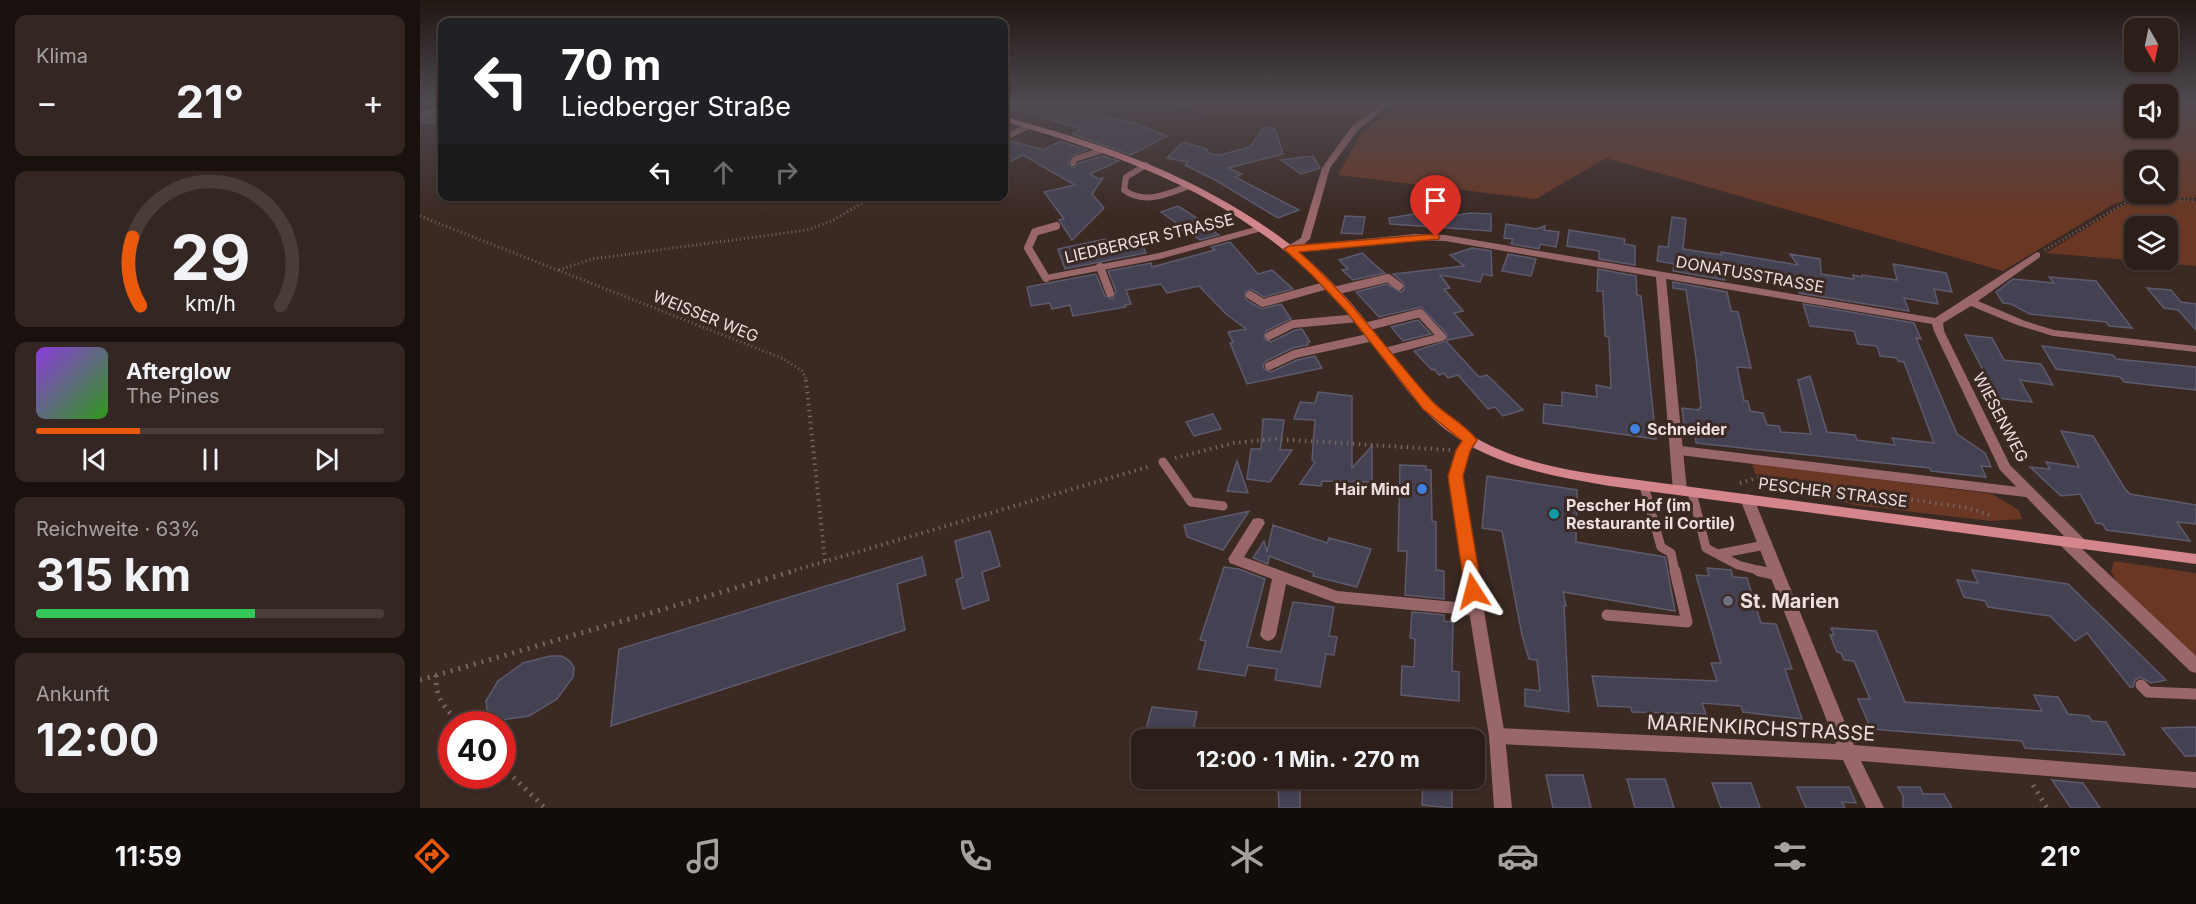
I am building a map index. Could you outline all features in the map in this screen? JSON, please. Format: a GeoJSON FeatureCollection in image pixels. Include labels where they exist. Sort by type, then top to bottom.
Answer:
{"type":"FeatureCollection","features":[{"type":"Feature","properties":{"kind":"main road","name":"LIEDBERGER STRASSE"},"geometry":{"type":"LineString","coordinates":[[1074,141],[1146,165],[1189,186],[1289,249],[1331,288],[1428,406],[1466,445]]}},
{"type":"Feature","properties":{"kind":"main road","name":"PESCHER STRASSE"},"geometry":{"type":"LineString","coordinates":[[1466,445],[1550,470],[1644,486],[2196,559]]}},
{"type":"Feature","properties":{"kind":"street"},"geometry":{"type":"LineString","coordinates":[[1289,249],[1305,239],[1326,168],[1346,141]]}},
{"type":"Feature","properties":{"kind":"street","name":"LIEDBERGER STRASSE"},"geometry":{"type":"LineString","coordinates":[[1046,278],[1173,253],[1259,229]]}},
{"type":"Feature","properties":{"kind":"street","name":"DONATUSSTRASSE"},"geometry":{"type":"LineString","coordinates":[[1289,249],[1415,237],[1440,237],[1937,322]]}},
{"type":"Feature","properties":{"kind":"street"},"geometry":{"type":"LineString","coordinates":[[1937,322],[2037,255]]}},
{"type":"Feature","properties":{"kind":"street"},"geometry":{"type":"LineString","coordinates":[[1661,274],[1676,450],[1686,491]]}},
{"type":"Feature","properties":{"kind":"street"},"geometry":{"type":"LineString","coordinates":[[1970,302],[2014,321],[2053,333],[2196,348]]}},
{"type":"Feature","properties":{"kind":"street","name":"WIESENWEG"},"geometry":{"type":"LineString","coordinates":[[1937,322],[1939,331],[2005,467],[2071,541],[2196,666]]}},
{"type":"Feature","properties":{"kind":"street"},"geometry":{"type":"LineString","coordinates":[[1466,445],[1456,468],[1456,485],[1497,736],[1503,808]]}},
{"type":"Feature","properties":{"kind":"street"},"geometry":{"type":"LineString","coordinates":[[1740,498],[1765,545],[1848,752],[1875,808]]}},
{"type":"Feature","properties":{"kind":"street"},"geometry":{"type":"LineString","coordinates":[[1258,523],[1235,559],[1336,597],[1477,609]]}},
{"type":"Feature","properties":{"kind":"street"},"geometry":{"type":"LineString","coordinates":[[1268,635],[1280,575]]}},
{"type":"Feature","properties":{"kind":"street","name":"MARIENKIRCHSTRASSE"},"geometry":{"type":"LineString","coordinates":[[1497,736],[1848,752],[2196,780]]}},
{"type":"Feature","properties":{"kind":"lane"},"geometry":{"type":"LineString","coordinates":[[1073,163],[1075,159],[1103,150]]}},
{"type":"Feature","properties":{"kind":"lane"},"geometry":{"type":"LineString","coordinates":[[1146,165],[1126,177],[1124,190],[1131,196],[1149,199],[1189,186]]}},
{"type":"Feature","properties":{"kind":"lane"},"geometry":{"type":"LineString","coordinates":[[1046,278],[1028,248],[1035,232],[1057,226]]}},
{"type":"Feature","properties":{"kind":"lane"},"geometry":{"type":"LineString","coordinates":[[1100,267],[1110,293]]}},
{"type":"Feature","properties":{"kind":"lane"},"geometry":{"type":"LineString","coordinates":[[1250,295],[1263,303],[1388,278],[1399,286]]}},
{"type":"Feature","properties":{"kind":"lane"},"geometry":{"type":"LineString","coordinates":[[1269,336],[1293,324],[1361,322],[1420,313],[1442,337],[1384,352]]}},
{"type":"Feature","properties":{"kind":"lane"},"geometry":{"type":"LineString","coordinates":[[1269,366],[1295,354],[1373,337]]}},
{"type":"Feature","properties":{"kind":"lane","name":"PESCHER STRASSE"},"geometry":{"type":"LineString","coordinates":[[1676,450],[2030,493]]}},
{"type":"Feature","properties":{"kind":"lane"},"geometry":{"type":"LineString","coordinates":[[1163,462],[1191,502],[1223,506]]}},
{"type":"Feature","properties":{"kind":"lane"},"geometry":{"type":"LineString","coordinates":[[1607,615],[1687,622],[1671,553],[1661,547],[1644,486]]}},
{"type":"Feature","properties":{"kind":"lane"},"geometry":{"type":"LineString","coordinates":[[1686,491],[1706,548],[1738,565],[1777,575]]}},
{"type":"Feature","properties":{"kind":"lane"},"geometry":{"type":"LineString","coordinates":[[1718,554],[1765,545]]}},
{"type":"Feature","properties":{"kind":"lane"},"geometry":{"type":"LineString","coordinates":[[2141,685],[2148,692],[2196,694]]}},
{"type":"Feature","properties":{"kind":"path"},"geometry":{"type":"LineString","coordinates":[[2037,255],[2127,202],[2148,198],[2196,200]]}},
{"type":"Feature","properties":{"kind":"path"},"geometry":{"type":"LineString","coordinates":[[558,270],[586,260],[807,230],[832,221],[866,201]]}},
{"type":"Feature","properties":{"kind":"path","name":"WEISSER WEG"},"geometry":{"type":"LineString","coordinates":[[420,216],[784,359],[802,371],[808,383],[825,561]]}},
{"type":"Feature","properties":{"kind":"path"},"geometry":{"type":"LineString","coordinates":[[420,680],[1225,444],[1276,438],[1466,445]]}},
{"type":"Feature","properties":{"kind":"path"},"geometry":{"type":"LineString","coordinates":[[1740,498],[1731,485],[1760,477],[1969,508],[1997,518]]}},
{"type":"Feature","properties":{"kind":"path"},"geometry":{"type":"LineString","coordinates":[[436,675],[438,699],[449,711]]}},
{"type":"Feature","properties":{"kind":"path"},"geometry":{"type":"LineString","coordinates":[[2021,766],[2047,808]]}},
{"type":"Feature","properties":{"kind":"path"},"geometry":{"type":"LineString","coordinates":[[516,780],[545,808]]}},
{"type":"Feature","properties":{"kind":"shaded area"},"geometry":{"type":"Polygon","coordinates":[[[1357,141],[2196,141],[2196,198],[2178,198],[2178,150],[2124,150],[2124,201],[2114,204],[2003,271],[1606,158],[1536,199],[1338,175],[1357,141]]]}},
{"type":"Feature","properties":{"kind":"shaded area"},"geometry":{"type":"Polygon","coordinates":[[[2178,200],[2196,201],[2196,266],[2178,264],[2178,216],[2124,216],[2124,260],[2046,253],[2122,206],[2178,204],[2178,200]]]}},
{"type":"Feature","properties":{"kind":"shaded area"},"geometry":{"type":"Polygon","coordinates":[[[1752,463],[1992,494],[2019,510],[2022,519],[1991,521],[1854,505],[1828,497],[1811,482],[1755,474],[1752,463]]]}},
{"type":"Feature","properties":{"kind":"shaded area"},"geometry":{"type":"Polygon","coordinates":[[[2114,561],[2196,573],[2196,658],[2120,586],[2111,572],[2114,561]]]}},
{"type":"Feature","properties":{"kind":"building"},"geometry":{"type":"Polygon","coordinates":[[[1010,141],[1044,150],[1060,141],[1087,150],[1071,156],[1068,164],[1073,168],[1079,163],[1103,156],[1119,161],[1090,174],[1099,179],[1103,178],[1092,194],[1104,208],[1072,240],[1059,220],[1064,219],[1044,192],[1075,185],[1023,155],[1008,163],[1008,143],[1010,141]]]}},
{"type":"Feature","properties":{"kind":"building"},"geometry":{"type":"Polygon","coordinates":[[[1091,141],[1158,141],[1131,155],[1091,141]]]}},
{"type":"Feature","properties":{"kind":"building"},"geometry":{"type":"Polygon","coordinates":[[[1254,141],[1279,141],[1283,154],[1228,168],[1242,174],[1235,177],[1299,210],[1278,218],[1217,181],[1185,165],[1188,162],[1167,158],[1183,142],[1206,149],[1210,154],[1220,155],[1250,147],[1254,141]]]}},
{"type":"Feature","properties":{"kind":"building"},"geometry":{"type":"Polygon","coordinates":[[[1313,156],[1320,168],[1301,174],[1281,160],[1313,156]]]}},
{"type":"Feature","properties":{"kind":"building"},"geometry":{"type":"Polygon","coordinates":[[[1178,206],[1219,235],[1200,240],[1161,212],[1178,206]]]}},
{"type":"Feature","properties":{"kind":"building"},"geometry":{"type":"Polygon","coordinates":[[[1432,211],[1459,215],[1491,214],[1491,231],[1390,224],[1389,218],[1432,211]]]}},
{"type":"Feature","properties":{"kind":"building"},"geometry":{"type":"Polygon","coordinates":[[[1345,216],[1365,217],[1362,234],[1341,233],[1345,216]]]}},
{"type":"Feature","properties":{"kind":"building"},"geometry":{"type":"Polygon","coordinates":[[[1672,217],[1686,219],[1683,249],[1722,255],[1721,252],[1798,265],[1790,254],[1820,259],[1821,274],[1854,279],[1853,275],[1862,277],[1862,275],[1897,280],[1893,264],[1946,273],[1952,292],[1934,289],[1938,304],[1904,298],[1909,311],[1799,293],[1797,286],[1791,284],[1724,273],[1725,280],[1673,271],[1674,264],[1657,261],[1659,246],[1668,247],[1672,217]]]}},
{"type":"Feature","properties":{"kind":"building"},"geometry":{"type":"Polygon","coordinates":[[[1506,224],[1536,229],[1545,226],[1544,230],[1559,232],[1556,247],[1540,244],[1539,249],[1511,244],[1513,239],[1504,238],[1506,224]]]}},
{"type":"Feature","properties":{"kind":"building"},"geometry":{"type":"Polygon","coordinates":[[[1569,230],[1625,239],[1624,244],[1635,246],[1635,265],[1599,259],[1599,251],[1567,246],[1569,230]]]}},
{"type":"Feature","properties":{"kind":"building"},"geometry":{"type":"Polygon","coordinates":[[[1138,236],[1146,253],[1065,269],[1058,249],[1105,239],[1106,242],[1138,236]]]}},
{"type":"Feature","properties":{"kind":"building"},"geometry":{"type":"Polygon","coordinates":[[[1230,242],[1258,274],[1272,270],[1293,289],[1264,297],[1251,289],[1245,292],[1246,300],[1262,309],[1281,304],[1291,319],[1266,331],[1264,339],[1271,342],[1302,329],[1310,342],[1307,342],[1308,345],[1293,348],[1266,361],[1263,365],[1264,369],[1271,372],[1297,360],[1315,356],[1322,368],[1247,384],[1230,343],[1233,342],[1228,332],[1246,329],[1226,314],[1199,286],[1167,293],[1161,284],[1126,290],[1131,304],[1125,305],[1126,307],[1073,316],[1070,305],[1052,309],[1050,303],[1031,306],[1027,287],[1096,274],[1105,296],[1112,299],[1116,291],[1108,271],[1151,263],[1152,267],[1215,250],[1211,247],[1230,242]]]}},
{"type":"Feature","properties":{"kind":"building"},"geometry":{"type":"Polygon","coordinates":[[[1472,248],[1491,251],[1492,276],[1483,274],[1480,282],[1440,275],[1450,288],[1444,289],[1463,311],[1454,313],[1473,335],[1447,340],[1446,333],[1421,307],[1379,317],[1356,292],[1387,284],[1401,292],[1404,289],[1404,283],[1393,274],[1464,266],[1450,255],[1472,248]]]}},
{"type":"Feature","properties":{"kind":"building"},"geometry":{"type":"Polygon","coordinates":[[[1362,253],[1385,273],[1353,280],[1342,270],[1348,269],[1339,260],[1362,253]]]}},
{"type":"Feature","properties":{"kind":"building"},"geometry":{"type":"Polygon","coordinates":[[[1508,254],[1536,259],[1531,276],[1502,271],[1508,254]]]}},
{"type":"Feature","properties":{"kind":"building"},"geometry":{"type":"Polygon","coordinates":[[[1598,269],[1636,276],[1637,295],[1641,296],[1656,439],[1543,423],[1544,404],[1562,406],[1562,392],[1597,397],[1596,385],[1611,388],[1609,337],[1605,336],[1603,291],[1597,291],[1598,269]]]}},
{"type":"Feature","properties":{"kind":"building"},"geometry":{"type":"Polygon","coordinates":[[[2049,277],[2096,281],[2132,328],[2109,326],[2106,322],[2030,314],[2011,304],[2003,303],[1996,292],[2013,279],[2054,283],[2049,277]]]}},
{"type":"Feature","properties":{"kind":"building"},"geometry":{"type":"Polygon","coordinates":[[[1673,282],[1727,292],[1731,311],[1738,312],[1751,368],[1737,367],[1744,401],[1748,401],[1750,411],[1763,413],[1767,425],[1779,426],[1781,432],[1811,434],[1798,380],[1810,376],[1827,432],[1855,435],[1857,440],[1895,445],[1892,438],[1934,443],[1904,362],[1898,361],[1897,358],[1880,356],[1877,346],[1858,344],[1854,331],[1810,326],[1803,304],[1914,323],[1921,339],[1916,338],[1957,434],[1985,453],[1991,467],[1981,466],[1986,477],[1931,471],[1930,468],[1696,443],[1695,433],[1685,432],[1682,408],[1699,410],[1701,408],[1696,358],[1686,290],[1673,288],[1673,282]]]}},
{"type":"Feature","properties":{"kind":"building"},"geometry":{"type":"Polygon","coordinates":[[[2147,288],[2171,290],[2181,302],[2196,304],[2196,330],[2178,310],[2164,308],[2147,288]]]}},
{"type":"Feature","properties":{"kind":"building"},"geometry":{"type":"Polygon","coordinates":[[[1418,320],[1431,334],[1403,341],[1391,327],[1418,320]]]}},
{"type":"Feature","properties":{"kind":"building"},"geometry":{"type":"Polygon","coordinates":[[[1965,335],[1992,338],[2004,360],[2041,364],[2053,385],[2020,380],[2032,402],[1997,398],[1965,335]]]}},
{"type":"Feature","properties":{"kind":"building"},"geometry":{"type":"Polygon","coordinates":[[[1446,341],[1479,377],[1487,375],[1523,410],[1503,416],[1495,407],[1488,409],[1458,375],[1448,378],[1444,373],[1439,375],[1414,351],[1446,341]]]}},
{"type":"Feature","properties":{"kind":"building"},"geometry":{"type":"Polygon","coordinates":[[[2042,346],[2113,355],[2116,359],[2196,367],[2196,390],[2124,382],[2120,377],[2056,369],[2042,346]]]}},
{"type":"Feature","properties":{"kind":"building"},"geometry":{"type":"Polygon","coordinates":[[[1318,392],[1352,396],[1352,468],[1372,446],[1372,482],[1322,481],[1321,486],[1300,484],[1315,462],[1312,460],[1315,420],[1294,419],[1300,402],[1315,403],[1318,392]]]}},
{"type":"Feature","properties":{"kind":"building"},"geometry":{"type":"Polygon","coordinates":[[[1213,414],[1221,429],[1194,436],[1186,422],[1213,414]]]}},
{"type":"Feature","properties":{"kind":"building"},"geometry":{"type":"Polygon","coordinates":[[[1263,419],[1284,420],[1280,450],[1292,450],[1270,482],[1247,479],[1251,449],[1261,449],[1263,419]]]}},
{"type":"Feature","properties":{"kind":"building"},"geometry":{"type":"Polygon","coordinates":[[[2061,431],[2093,436],[2130,494],[2196,505],[2196,524],[2177,522],[2190,541],[2106,530],[2103,524],[2096,523],[2080,494],[2061,496],[2030,467],[2050,469],[2046,462],[2079,467],[2061,431]]]}},
{"type":"Feature","properties":{"kind":"building"},"geometry":{"type":"Polygon","coordinates":[[[1237,461],[1248,493],[1227,491],[1237,461]]]}},
{"type":"Feature","properties":{"kind":"building"},"geometry":{"type":"Polygon","coordinates":[[[1400,465],[1426,466],[1426,470],[1431,470],[1432,521],[1436,522],[1436,570],[1444,571],[1444,599],[1405,595],[1407,551],[1398,551],[1400,465]]]}},
{"type":"Feature","properties":{"kind":"building"},"geometry":{"type":"Polygon","coordinates":[[[1487,476],[1577,490],[1576,542],[1665,557],[1675,611],[1563,592],[1566,606],[1564,606],[1569,712],[1525,706],[1525,689],[1540,691],[1537,660],[1529,659],[1522,635],[1502,531],[1482,528],[1487,476]]]}},
{"type":"Feature","properties":{"kind":"building"},"geometry":{"type":"Polygon","coordinates":[[[1249,511],[1223,550],[1187,537],[1184,525],[1249,511]]]}},
{"type":"Feature","properties":{"kind":"building"},"geometry":{"type":"Polygon","coordinates":[[[1273,525],[1327,543],[1329,538],[1371,549],[1357,587],[1313,576],[1314,573],[1269,556],[1268,564],[1253,558],[1264,541],[1267,552],[1273,525]]]}},
{"type":"Feature","properties":{"kind":"building"},"geometry":{"type":"Polygon","coordinates":[[[990,531],[1000,566],[982,572],[989,600],[963,609],[956,580],[963,577],[955,541],[990,531]]]}},
{"type":"Feature","properties":{"kind":"building"},"geometry":{"type":"Polygon","coordinates":[[[922,557],[926,575],[897,584],[905,630],[611,726],[619,649],[922,557]]]}},
{"type":"Feature","properties":{"kind":"building"},"geometry":{"type":"Polygon","coordinates":[[[1224,567],[1239,569],[1265,579],[1247,647],[1281,652],[1293,602],[1334,607],[1329,636],[1337,637],[1334,655],[1326,654],[1320,687],[1275,680],[1277,669],[1248,665],[1245,676],[1198,669],[1206,641],[1200,640],[1224,567]]]}},
{"type":"Feature","properties":{"kind":"building"},"geometry":{"type":"Polygon","coordinates":[[[1707,568],[1731,570],[1733,577],[1747,578],[1761,623],[1776,624],[1792,669],[1785,669],[1802,719],[1743,712],[1741,706],[1702,703],[1706,714],[1632,712],[1631,707],[1598,706],[1592,676],[1717,681],[1711,663],[1721,663],[1696,575],[1709,576],[1707,568]]]}},
{"type":"Feature","properties":{"kind":"building"},"geometry":{"type":"Polygon","coordinates":[[[1972,570],[2068,584],[2166,680],[2151,683],[2140,677],[2135,680],[2133,687],[2130,687],[2087,633],[2075,641],[2050,616],[1988,607],[1985,601],[1964,597],[1957,580],[1978,583],[1972,570]]]}},
{"type":"Feature","properties":{"kind":"building"},"geometry":{"type":"Polygon","coordinates":[[[1412,612],[1444,615],[1444,621],[1453,622],[1452,671],[1459,672],[1459,701],[1401,695],[1402,666],[1414,667],[1415,639],[1410,638],[1412,612]]]}},
{"type":"Feature","properties":{"kind":"building"},"geometry":{"type":"Polygon","coordinates":[[[1831,628],[1876,631],[1905,702],[2042,711],[2034,695],[2058,697],[2068,714],[2089,716],[2092,721],[2106,722],[2125,755],[2025,748],[2022,741],[1871,729],[1858,699],[1870,699],[1854,661],[1844,660],[1841,653],[1837,652],[1830,635],[1834,635],[1831,628]]]}},
{"type":"Feature","properties":{"kind":"building"},"geometry":{"type":"Polygon","coordinates":[[[550,656],[562,656],[570,661],[574,668],[573,677],[557,699],[529,716],[516,718],[516,711],[488,711],[486,701],[498,681],[523,663],[550,656]]]}},
{"type":"Feature","properties":{"kind":"building"},"geometry":{"type":"Polygon","coordinates":[[[1152,707],[1197,712],[1193,729],[1146,729],[1152,707]]]}},
{"type":"Feature","properties":{"kind":"building"},"geometry":{"type":"Polygon","coordinates":[[[2196,727],[2196,756],[2185,756],[2162,728],[2196,727]]]}},
{"type":"Feature","properties":{"kind":"building"},"geometry":{"type":"Polygon","coordinates":[[[1546,775],[1583,775],[1591,808],[1553,808],[1546,775]]]}},
{"type":"Feature","properties":{"kind":"building"},"geometry":{"type":"Polygon","coordinates":[[[1627,779],[1665,779],[1674,808],[1635,808],[1627,779]]]}},
{"type":"Feature","properties":{"kind":"building"},"geometry":{"type":"Polygon","coordinates":[[[2052,780],[2083,783],[2100,808],[2071,808],[2052,780]]]}},
{"type":"Feature","properties":{"kind":"building"},"geometry":{"type":"Polygon","coordinates":[[[1712,783],[1751,783],[1760,808],[1721,808],[1712,783]]]}},
{"type":"Feature","properties":{"kind":"building"},"geometry":{"type":"Polygon","coordinates":[[[1797,787],[1849,787],[1856,803],[1842,802],[1845,808],[1806,808],[1797,787]]]}},
{"type":"Feature","properties":{"kind":"building"},"geometry":{"type":"Polygon","coordinates":[[[1898,787],[1920,787],[1923,794],[1944,794],[1952,808],[1903,808],[1903,796],[1898,787]]]}},
{"type":"Feature","properties":{"kind":"building"},"geometry":{"type":"Polygon","coordinates":[[[1278,789],[1300,789],[1300,808],[1279,808],[1278,789]]]}},
{"type":"Feature","properties":{"kind":"building"},"geometry":{"type":"Polygon","coordinates":[[[1423,789],[1452,789],[1452,808],[1422,805],[1423,789]]]}},
{"type":"Feature","properties":{"kind":"place","name":"Schneider"},"geometry":{"type":"Point","coordinates":[1635,429]}},
{"type":"Feature","properties":{"kind":"place","name":"Hair Mind"},"geometry":{"type":"Point","coordinates":[1422,489]}},
{"type":"Feature","properties":{"kind":"place","name":"Pescher Hof (im Restaurante il Cortile)"},"geometry":{"type":"Point","coordinates":[1554,514]}},
{"type":"Feature","properties":{"kind":"place","name":"St. Marien"},"geometry":{"type":"Point","coordinates":[1728,601]}},
{"type":"Feature","properties":{"kind":"route"},"geometry":{"type":"LineString","coordinates":[[1436,237],[1289,249],[1316,273],[1350,309],[1428,406],[1470,440],[1463,450],[1455,476],[1473,591]]}}]}
